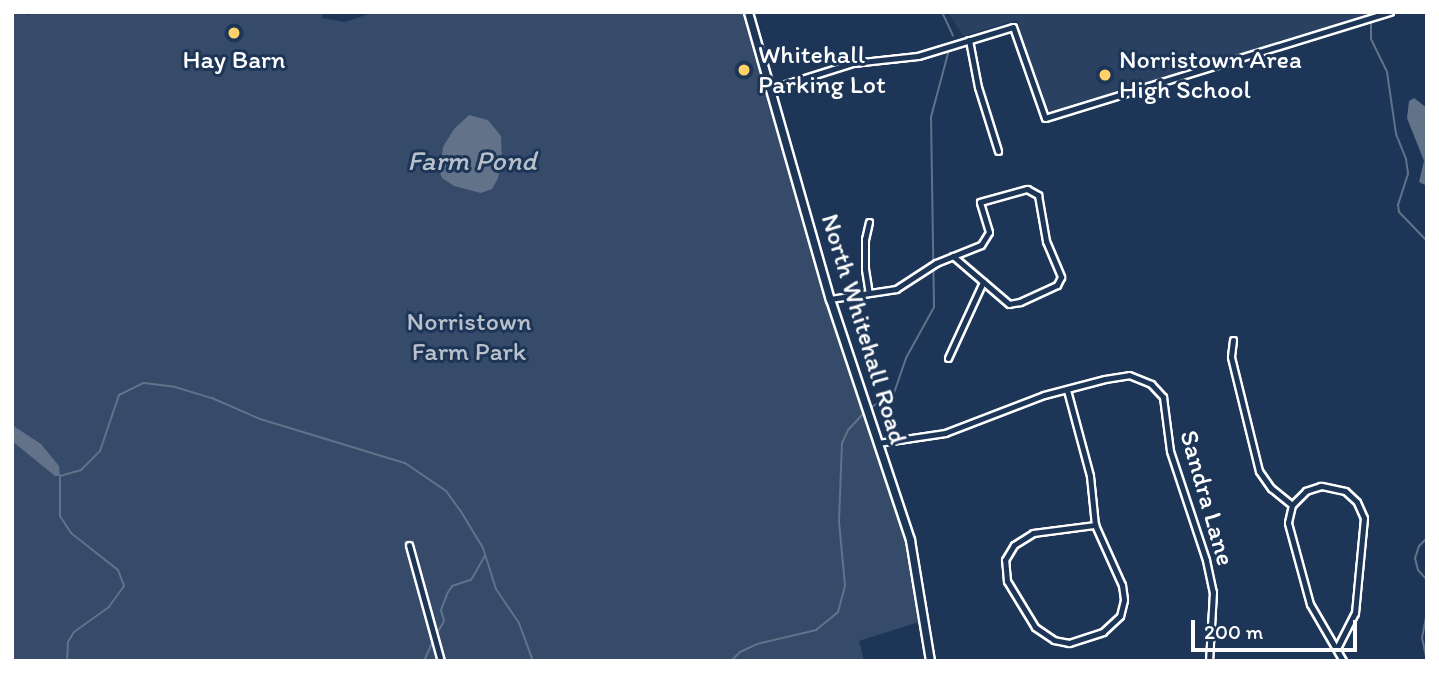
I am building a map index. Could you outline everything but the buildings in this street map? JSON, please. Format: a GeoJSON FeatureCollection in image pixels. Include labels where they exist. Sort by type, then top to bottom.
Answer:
{"type":"FeatureCollection","features":[{"type":"Feature","properties":{"kind":"main road","name":"North Whitehall Road"},"geometry":{"type":"LineString","coordinates":[[748,12],[830,299],[910,540],[930,661]]}},
{"type":"Feature","properties":{"kind":"street"},"geometry":{"type":"LineString","coordinates":[[770,89],[843,66],[918,56],[1013,27],[1045,118],[1375,19],[1390,12]]}},
{"type":"Feature","properties":{"kind":"street"},"geometry":{"type":"LineString","coordinates":[[969,40],[978,87],[998,151]]}},
{"type":"Feature","properties":{"kind":"street"},"geometry":{"type":"LineString","coordinates":[[830,299],[897,289],[936,263],[953,256],[976,247],[988,238],[981,202],[1018,190],[1035,191],[1043,211],[1046,241],[1061,277],[1060,282],[1015,304],[1004,301],[953,256]]}},
{"type":"Feature","properties":{"kind":"street"},"geometry":{"type":"LineString","coordinates":[[869,222],[865,239],[865,269],[869,293]]}},
{"type":"Feature","properties":{"kind":"street"},"geometry":{"type":"LineString","coordinates":[[948,358],[983,282]]}},
{"type":"Feature","properties":{"kind":"street"},"geometry":{"type":"LineString","coordinates":[[1233,341],[1231,357],[1259,471],[1271,488],[1292,505]]}},
{"type":"Feature","properties":{"kind":"street","name":"Sandra Lane"},"geometry":{"type":"LineString","coordinates":[[878,443],[945,433],[1044,395],[1129,375],[1143,379],[1163,397],[1170,451],[1206,560],[1213,592],[1209,661]]}},
{"type":"Feature","properties":{"kind":"street"},"geometry":{"type":"LineString","coordinates":[[1067,390],[1090,476],[1096,525],[1122,585],[1123,608],[1114,623],[1103,632],[1069,643],[1059,642],[1035,627],[1005,577],[1005,559],[1014,545],[1033,533],[1096,525]]}},
{"type":"Feature","properties":{"kind":"street"},"geometry":{"type":"LineString","coordinates":[[1337,648],[1353,620],[1357,605],[1365,526],[1363,512],[1345,491],[1327,486],[1306,491],[1292,505],[1288,523],[1310,604],[1343,661]]}},
{"type":"Feature","properties":{"kind":"street"},"geometry":{"type":"LineString","coordinates":[[410,545],[441,661]]}},
{"type":"Feature","properties":{"kind":"shaded area","name":"Norristown Area High School"},"geometry":{"type":"Polygon","coordinates":[[[948,12],[1381,12],[1047,114],[1017,20],[963,36],[948,12]]]}},
{"type":"Feature","properties":{"kind":"green space","name":"Norristown Farm Park"},"geometry":{"type":"Polygon","coordinates":[[[12,12],[30,15],[31,12],[322,12],[322,18],[345,22],[375,12],[753,12],[799,181],[910,528],[925,620],[859,641],[864,661],[12,661],[12,12]]]}},
{"type":"Feature","properties":{"kind":"water"},"geometry":{"type":"Polygon","coordinates":[[[1414,98],[1427,108],[1425,185],[1419,182],[1424,161],[1407,118],[1409,101],[1414,98]]]}},
{"type":"Feature","properties":{"kind":"water","name":"Farm Pond"},"geometry":{"type":"Polygon","coordinates":[[[469,115],[488,120],[501,136],[502,162],[498,178],[492,189],[481,193],[454,186],[442,178],[440,173],[443,147],[454,129],[469,115]]]}},
{"type":"Feature","properties":{"kind":"water"},"geometry":{"type":"Polygon","coordinates":[[[12,425],[41,444],[59,466],[60,476],[55,476],[12,441],[12,425]]]}},
{"type":"Feature","properties":{"kind":"waterway"},"geometry":{"type":"LineString","coordinates":[[942,12],[953,36]]}},
{"type":"Feature","properties":{"kind":"waterway"},"geometry":{"type":"LineString","coordinates":[[1371,20],[1371,39],[1387,72],[1396,134],[1406,159],[1408,174],[1398,205],[1399,212],[1427,241]]}},
{"type":"Feature","properties":{"kind":"waterway"},"geometry":{"type":"LineString","coordinates":[[870,408],[894,393],[906,358],[934,307],[931,117],[949,50]]}},
{"type":"Feature","properties":{"kind":"waterway"},"geometry":{"type":"LineString","coordinates":[[60,476],[81,470],[100,451],[119,395],[144,383],[175,387],[212,398],[260,419],[405,463],[446,491],[460,510],[483,548],[496,589],[519,623],[533,661]]}},
{"type":"Feature","properties":{"kind":"waterway"},"geometry":{"type":"LineString","coordinates":[[731,661],[740,652],[757,644],[816,630],[838,612],[845,585],[839,521],[842,443],[848,430],[866,411]]}},
{"type":"Feature","properties":{"kind":"waterway"},"geometry":{"type":"LineString","coordinates":[[1427,412],[1427,444]]}},
{"type":"Feature","properties":{"kind":"waterway"},"geometry":{"type":"LineString","coordinates":[[60,476],[60,516],[71,533],[118,570],[124,586],[109,607],[74,632],[68,642],[67,661]]}},
{"type":"Feature","properties":{"kind":"waterway"},"geometry":{"type":"LineString","coordinates":[[1427,538],[1419,546],[1415,558],[1418,570],[1427,580]]}},
{"type":"Feature","properties":{"kind":"waterway"},"geometry":{"type":"LineString","coordinates":[[436,635],[444,621],[441,610],[447,594],[452,586],[471,580],[485,556]]}},
{"type":"Feature","properties":{"kind":"waterway"},"geometry":{"type":"LineString","coordinates":[[1427,613],[1422,638],[1427,661]]}},
{"type":"Feature","properties":{"kind":"waterway"},"geometry":{"type":"LineString","coordinates":[[424,661],[434,639]]}},
{"type":"Feature","properties":{"kind":"place","name":"Hay Barn"},"geometry":{"type":"Point","coordinates":[234,33]}},
{"type":"Feature","properties":{"kind":"place","name":"Whitehall Parking Lot"},"geometry":{"type":"Point","coordinates":[744,70]}},
{"type":"Feature","properties":{"kind":"place","name":"Norristown Area High School"},"geometry":{"type":"Point","coordinates":[1105,75]}}]}
